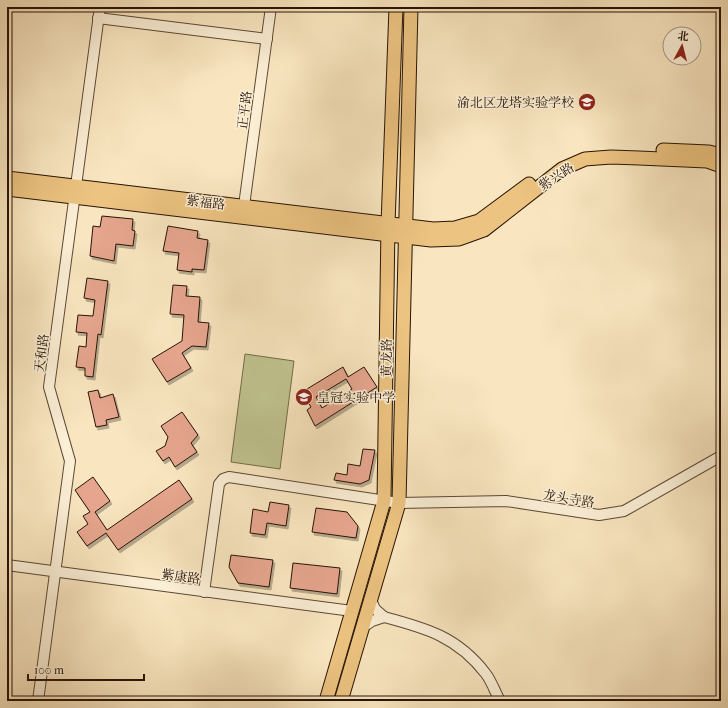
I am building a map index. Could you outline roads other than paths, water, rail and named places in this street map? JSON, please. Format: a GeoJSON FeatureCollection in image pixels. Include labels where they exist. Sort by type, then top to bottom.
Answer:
{"type":"FeatureCollection","features":[{"type":"Feature","properties":{"kind":"main road","name":"黄龙路"},"geometry":{"type":"LineString","coordinates":[[326,701],[384,501],[388,229],[396,7]]}},
{"type":"Feature","properties":{"kind":"main road","name":"黄龙路"},"geometry":{"type":"LineString","coordinates":[[342,701],[399,503],[411,7]]}},
{"type":"Feature","properties":{"kind":"main road","name":"紫兴路"},"geometry":{"type":"LineString","coordinates":[[405,231],[455,228],[479,221],[559,161],[583,152],[610,148],[709,152],[721,155]]}},
{"type":"Feature","properties":{"kind":"main road","name":"紫兴路"},"geometry":{"type":"LineString","coordinates":[[405,231],[431,240],[459,238],[484,230],[562,169],[585,159],[610,157],[707,161],[721,166]]}},
{"type":"Feature","properties":{"kind":"main road","name":"紫福路"},"geometry":{"type":"LineString","coordinates":[[7,178],[76,192]]}},
{"type":"Feature","properties":{"kind":"main road","name":"紫福路"},"geometry":{"type":"LineString","coordinates":[[7,189],[76,192],[405,231]]}},
{"type":"Feature","properties":{"kind":"main road"},"geometry":{"type":"LineString","coordinates":[[370,222],[382,216],[389,206]]}},
{"type":"Feature","properties":{"kind":"main road","name":"紫福路"},"geometry":{"type":"LineString","coordinates":[[243,212],[370,222],[388,229]]}},
{"type":"Feature","properties":{"kind":"street","name":"天和路"},"geometry":{"type":"LineString","coordinates":[[38,701],[70,461],[49,387],[100,7]]}},
{"type":"Feature","properties":{"kind":"street","name":"正平路"},"geometry":{"type":"LineString","coordinates":[[243,212],[271,7]]}},
{"type":"Feature","properties":{"kind":"street"},"geometry":{"type":"LineString","coordinates":[[98,18],[267,39]]}},
{"type":"Feature","properties":{"kind":"street","name":"龙头寺路"},"geometry":{"type":"LineString","coordinates":[[204,592],[219,484],[229,477],[399,503],[506,501],[599,515],[624,511],[721,456]]}},
{"type":"Feature","properties":{"kind":"street","name":"紫康路"},"geometry":{"type":"LineString","coordinates":[[7,565],[352,611]]}},
{"type":"Feature","properties":{"kind":"street"},"geometry":{"type":"LineString","coordinates":[[371,600],[375,609],[384,617],[412,624],[445,637],[464,651],[486,674],[500,701]]}},
{"type":"Feature","properties":{"kind":"street"},"geometry":{"type":"LineString","coordinates":[[363,627],[372,621],[384,617]]}},
{"type":"Feature","properties":{"kind":"place","name":"渝北区龙塔实验学校"},"geometry":{"type":"Point","coordinates":[587,102]}},
{"type":"Feature","properties":{"kind":"place","name":"皇冠实验中学"},"geometry":{"type":"Point","coordinates":[304,397]}}]}
